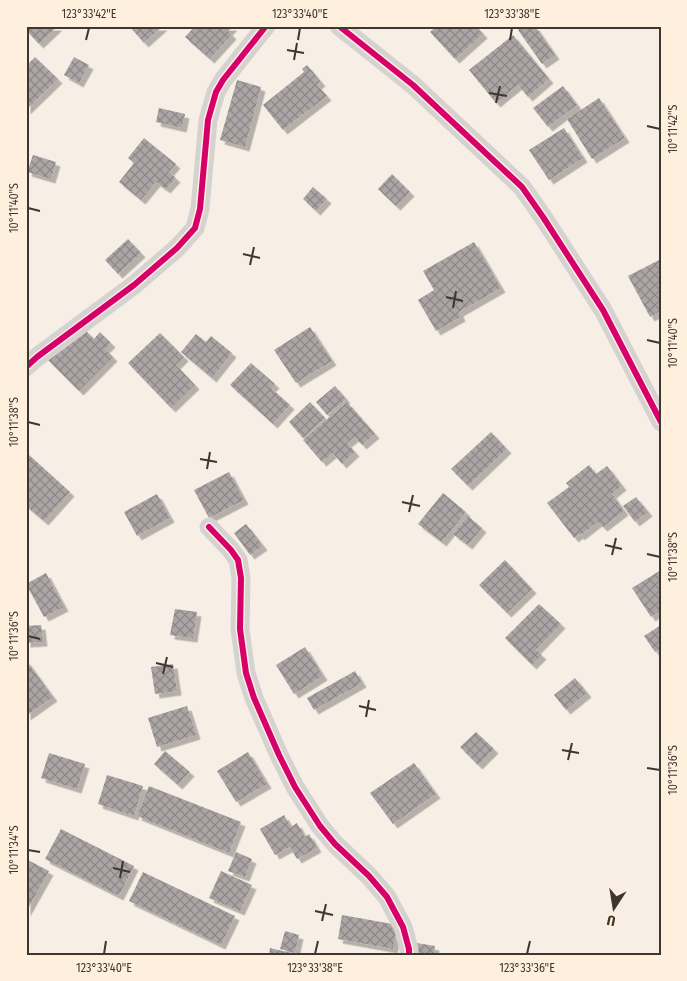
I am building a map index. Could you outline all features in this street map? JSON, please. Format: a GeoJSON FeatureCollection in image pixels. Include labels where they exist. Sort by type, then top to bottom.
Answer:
{"type":"FeatureCollection","features":[{"type":"Feature","properties":{"kind":"street"},"geometry":{"type":"LineString","coordinates":[[26,367],[134,285],[177,248],[195,228],[200,210],[208,120],[216,92],[223,80],[266,26]]}},
{"type":"Feature","properties":{"kind":"street"},"geometry":{"type":"LineString","coordinates":[[339,26],[413,85],[522,187],[543,216],[603,310],[661,422]]}},
{"type":"Feature","properties":{"kind":"street"},"geometry":{"type":"LineString","coordinates":[[209,527],[238,560],[241,578],[240,629],[246,673],[254,698],[279,755],[295,786],[320,826],[387,897],[403,927],[409,955]]}},
{"type":"Feature","properties":{"kind":"building"},"geometry":{"type":"Polygon","coordinates":[[[26,26],[58,26],[39,44],[26,30],[26,26]]]}},
{"type":"Feature","properties":{"kind":"building"},"geometry":{"type":"Polygon","coordinates":[[[129,26],[163,26],[144,43],[129,26]]]}},
{"type":"Feature","properties":{"kind":"building"},"geometry":{"type":"Polygon","coordinates":[[[195,26],[233,26],[228,31],[232,35],[210,59],[185,37],[195,26]]]}},
{"type":"Feature","properties":{"kind":"building"},"geometry":{"type":"Polygon","coordinates":[[[437,26],[476,26],[483,34],[455,59],[430,32],[437,26]]]}},
{"type":"Feature","properties":{"kind":"building"},"geometry":{"type":"Polygon","coordinates":[[[523,26],[535,26],[555,55],[542,64],[518,30],[523,26]]]}},
{"type":"Feature","properties":{"kind":"building"},"geometry":{"type":"Polygon","coordinates":[[[513,35],[549,79],[528,97],[518,85],[496,103],[469,70],[513,35]]]}},
{"type":"Feature","properties":{"kind":"building"},"geometry":{"type":"Polygon","coordinates":[[[35,57],[58,79],[26,110],[26,62],[28,64],[35,57]]]}},
{"type":"Feature","properties":{"kind":"building"},"geometry":{"type":"Polygon","coordinates":[[[74,57],[89,65],[79,83],[64,75],[74,57]]]}},
{"type":"Feature","properties":{"kind":"building"},"geometry":{"type":"Polygon","coordinates":[[[307,65],[321,82],[317,85],[327,96],[283,130],[263,105],[304,72],[302,69],[307,65]]]}},
{"type":"Feature","properties":{"kind":"building"},"geometry":{"type":"Polygon","coordinates":[[[237,80],[261,87],[245,147],[220,140],[237,80]]]}},
{"type":"Feature","properties":{"kind":"building"},"geometry":{"type":"Polygon","coordinates":[[[563,86],[577,105],[548,127],[533,108],[563,86]]]}},
{"type":"Feature","properties":{"kind":"building"},"geometry":{"type":"Polygon","coordinates":[[[599,98],[625,138],[592,159],[567,119],[599,98]]]}},
{"type":"Feature","properties":{"kind":"building"},"geometry":{"type":"Polygon","coordinates":[[[159,108],[185,114],[182,128],[156,122],[159,108]]]}},
{"type":"Feature","properties":{"kind":"building"},"geometry":{"type":"Polygon","coordinates":[[[564,128],[583,158],[549,180],[529,150],[564,128]]]}},
{"type":"Feature","properties":{"kind":"building"},"geometry":{"type":"Polygon","coordinates":[[[144,138],[176,164],[169,172],[176,178],[166,189],[156,182],[141,200],[119,182],[134,163],[128,158],[144,138]]]}},
{"type":"Feature","properties":{"kind":"building"},"geometry":{"type":"Polygon","coordinates":[[[33,155],[56,162],[51,179],[27,172],[33,155]]]}},
{"type":"Feature","properties":{"kind":"building"},"geometry":{"type":"Polygon","coordinates":[[[392,174],[410,192],[396,206],[378,189],[392,174]]]}},
{"type":"Feature","properties":{"kind":"building"},"geometry":{"type":"Polygon","coordinates":[[[313,187],[327,199],[316,211],[303,199],[313,187]]]}},
{"type":"Feature","properties":{"kind":"building"},"geometry":{"type":"Polygon","coordinates":[[[128,239],[141,253],[118,274],[105,260],[128,239]]]}},
{"type":"Feature","properties":{"kind":"building"},"geometry":{"type":"Polygon","coordinates":[[[474,242],[501,288],[459,312],[461,317],[436,331],[418,300],[434,290],[423,271],[474,242]]]}},
{"type":"Feature","properties":{"kind":"building"},"geometry":{"type":"Polygon","coordinates":[[[661,259],[661,311],[650,317],[628,276],[661,259]]]}},
{"type":"Feature","properties":{"kind":"building"},"geometry":{"type":"Polygon","coordinates":[[[81,326],[94,339],[100,332],[111,343],[105,349],[113,357],[79,391],[47,359],[81,326]]]}},
{"type":"Feature","properties":{"kind":"building"},"geometry":{"type":"Polygon","coordinates":[[[310,327],[332,361],[296,383],[274,350],[310,327]]]}},
{"type":"Feature","properties":{"kind":"building"},"geometry":{"type":"Polygon","coordinates":[[[160,333],[184,357],[176,365],[195,385],[171,408],[128,363],[160,333]]]}},
{"type":"Feature","properties":{"kind":"building"},"geometry":{"type":"Polygon","coordinates":[[[196,334],[206,342],[211,336],[232,353],[212,378],[181,352],[196,334]]]}},
{"type":"Feature","properties":{"kind":"building"},"geometry":{"type":"Polygon","coordinates":[[[251,363],[275,384],[271,388],[290,405],[273,424],[230,385],[251,363]]]}},
{"type":"Feature","properties":{"kind":"building"},"geometry":{"type":"Polygon","coordinates":[[[335,386],[346,399],[327,415],[316,402],[335,386]]]}},
{"type":"Feature","properties":{"kind":"building"},"geometry":{"type":"Polygon","coordinates":[[[310,402],[325,418],[303,438],[289,422],[310,402]]]}},
{"type":"Feature","properties":{"kind":"building"},"geometry":{"type":"Polygon","coordinates":[[[347,402],[375,434],[362,445],[355,437],[347,443],[355,452],[342,464],[333,453],[322,462],[303,440],[347,402]]]}},
{"type":"Feature","properties":{"kind":"building"},"geometry":{"type":"Polygon","coordinates":[[[491,432],[507,449],[468,486],[451,469],[491,432]]]}},
{"type":"Feature","properties":{"kind":"building"},"geometry":{"type":"Polygon","coordinates":[[[29,455],[70,492],[44,521],[26,506],[26,457],[29,455]]]}},
{"type":"Feature","properties":{"kind":"building"},"geometry":{"type":"Polygon","coordinates":[[[589,465],[596,474],[607,466],[622,486],[612,494],[624,511],[603,527],[598,522],[580,536],[579,534],[574,538],[547,503],[569,487],[566,483],[589,465]]]}},
{"type":"Feature","properties":{"kind":"building"},"geometry":{"type":"Polygon","coordinates":[[[229,472],[244,500],[209,518],[194,490],[229,472]]]}},
{"type":"Feature","properties":{"kind":"building"},"geometry":{"type":"Polygon","coordinates":[[[443,493],[466,512],[442,542],[418,524],[443,493]]]}},
{"type":"Feature","properties":{"kind":"building"},"geometry":{"type":"Polygon","coordinates":[[[157,494],[170,518],[137,536],[124,512],[157,494]]]}},
{"type":"Feature","properties":{"kind":"building"},"geometry":{"type":"Polygon","coordinates":[[[636,497],[648,512],[635,522],[623,506],[636,497]]]}},
{"type":"Feature","properties":{"kind":"building"},"geometry":{"type":"Polygon","coordinates":[[[468,516],[482,528],[468,545],[453,534],[468,516]]]}},
{"type":"Feature","properties":{"kind":"building"},"geometry":{"type":"Polygon","coordinates":[[[246,524],[263,546],[250,555],[234,533],[246,524]]]}},
{"type":"Feature","properties":{"kind":"building"},"geometry":{"type":"Polygon","coordinates":[[[505,560],[532,589],[507,613],[479,585],[505,560]]]}},
{"type":"Feature","properties":{"kind":"building"},"geometry":{"type":"Polygon","coordinates":[[[661,570],[661,610],[651,617],[632,588],[661,570]]]}},
{"type":"Feature","properties":{"kind":"building"},"geometry":{"type":"Polygon","coordinates":[[[46,573],[64,607],[44,617],[26,584],[46,573]]]}},
{"type":"Feature","properties":{"kind":"building"},"geometry":{"type":"Polygon","coordinates":[[[539,604],[561,624],[536,650],[542,655],[532,665],[505,638],[539,604]]]}},
{"type":"Feature","properties":{"kind":"building"},"geometry":{"type":"Polygon","coordinates":[[[175,609],[197,612],[193,638],[170,635],[175,609]]]}},
{"type":"Feature","properties":{"kind":"building"},"geometry":{"type":"Polygon","coordinates":[[[41,625],[43,642],[26,643],[26,626],[41,625]]]}},
{"type":"Feature","properties":{"kind":"building"},"geometry":{"type":"Polygon","coordinates":[[[661,625],[661,649],[655,652],[644,636],[661,625]]]}},
{"type":"Feature","properties":{"kind":"building"},"geometry":{"type":"Polygon","coordinates":[[[305,647],[323,676],[294,694],[276,665],[305,647]]]}},
{"type":"Feature","properties":{"kind":"building"},"geometry":{"type":"Polygon","coordinates":[[[26,660],[53,697],[26,716],[26,660]]]}},
{"type":"Feature","properties":{"kind":"building"},"geometry":{"type":"Polygon","coordinates":[[[173,664],[177,691],[155,694],[151,667],[173,664]]]}},
{"type":"Feature","properties":{"kind":"building"},"geometry":{"type":"Polygon","coordinates":[[[355,671],[362,683],[314,710],[307,698],[355,671]]]}},
{"type":"Feature","properties":{"kind":"building"},"geometry":{"type":"Polygon","coordinates":[[[575,678],[587,693],[566,710],[554,695],[575,678]]]}},
{"type":"Feature","properties":{"kind":"building"},"geometry":{"type":"Polygon","coordinates":[[[187,706],[196,735],[157,747],[148,718],[187,706]]]}},
{"type":"Feature","properties":{"kind":"building"},"geometry":{"type":"Polygon","coordinates":[[[476,732],[494,749],[478,765],[460,747],[476,732]]]}},
{"type":"Feature","properties":{"kind":"building"},"geometry":{"type":"Polygon","coordinates":[[[165,751],[190,772],[178,785],[154,764],[165,751]]]}},
{"type":"Feature","properties":{"kind":"building"},"geometry":{"type":"Polygon","coordinates":[[[248,752],[267,784],[236,802],[217,771],[248,752]]]}},
{"type":"Feature","properties":{"kind":"building"},"geometry":{"type":"Polygon","coordinates":[[[49,753],[85,764],[77,789],[41,778],[49,753]]]}},
{"type":"Feature","properties":{"kind":"building"},"geometry":{"type":"Polygon","coordinates":[[[414,763],[436,794],[393,824],[370,793],[414,763]]]}},
{"type":"Feature","properties":{"kind":"building"},"geometry":{"type":"Polygon","coordinates":[[[107,775],[143,786],[134,816],[98,804],[107,775]]]}},
{"type":"Feature","properties":{"kind":"building"},"geometry":{"type":"Polygon","coordinates":[[[149,786],[241,822],[229,853],[137,816],[149,786]]]}},
{"type":"Feature","properties":{"kind":"building"},"geometry":{"type":"Polygon","coordinates":[[[284,815],[291,827],[297,823],[305,837],[309,834],[317,848],[297,859],[290,847],[275,855],[260,829],[284,815]]]}},
{"type":"Feature","properties":{"kind":"building"},"geometry":{"type":"Polygon","coordinates":[[[61,829],[134,866],[119,896],[45,859],[61,829]]]}},
{"type":"Feature","properties":{"kind":"building"},"geometry":{"type":"Polygon","coordinates":[[[236,852],[252,859],[245,877],[228,871],[236,852]]]}},
{"type":"Feature","properties":{"kind":"building"},"geometry":{"type":"Polygon","coordinates":[[[26,859],[49,871],[26,912],[26,859]]]}},
{"type":"Feature","properties":{"kind":"building"},"geometry":{"type":"Polygon","coordinates":[[[221,871],[252,885],[240,911],[209,898],[221,871]]]}},
{"type":"Feature","properties":{"kind":"building"},"geometry":{"type":"Polygon","coordinates":[[[143,872],[235,916],[221,945],[129,901],[143,872]]]}},
{"type":"Feature","properties":{"kind":"building"},"geometry":{"type":"Polygon","coordinates":[[[342,915],[398,925],[393,949],[338,939],[342,915]]]}},
{"type":"Feature","properties":{"kind":"building"},"geometry":{"type":"Polygon","coordinates":[[[285,931],[299,935],[295,953],[280,949],[285,931]]]}},
{"type":"Feature","properties":{"kind":"building"},"geometry":{"type":"Polygon","coordinates":[[[417,943],[435,946],[434,955],[415,955],[417,943]]]}},
{"type":"Feature","properties":{"kind":"building"},"geometry":{"type":"Polygon","coordinates":[[[270,948],[295,954],[295,955],[269,955],[270,948]]]}},
{"type":"Feature","properties":{"kind":"cycle path"},"geometry":{"type":"LineString","coordinates":[[26,367],[134,285],[177,248],[195,228],[200,209],[208,120],[216,92],[223,80],[266,26]]}},
{"type":"Feature","properties":{"kind":"cycle path"},"geometry":{"type":"LineString","coordinates":[[339,26],[413,85],[522,187],[603,310],[661,422]]}},
{"type":"Feature","properties":{"kind":"cycle path"},"geometry":{"type":"LineString","coordinates":[[209,527],[238,560],[241,578],[240,629],[246,673],[254,698],[279,755],[295,787],[320,826],[387,897],[403,927],[409,955]]}}]}
